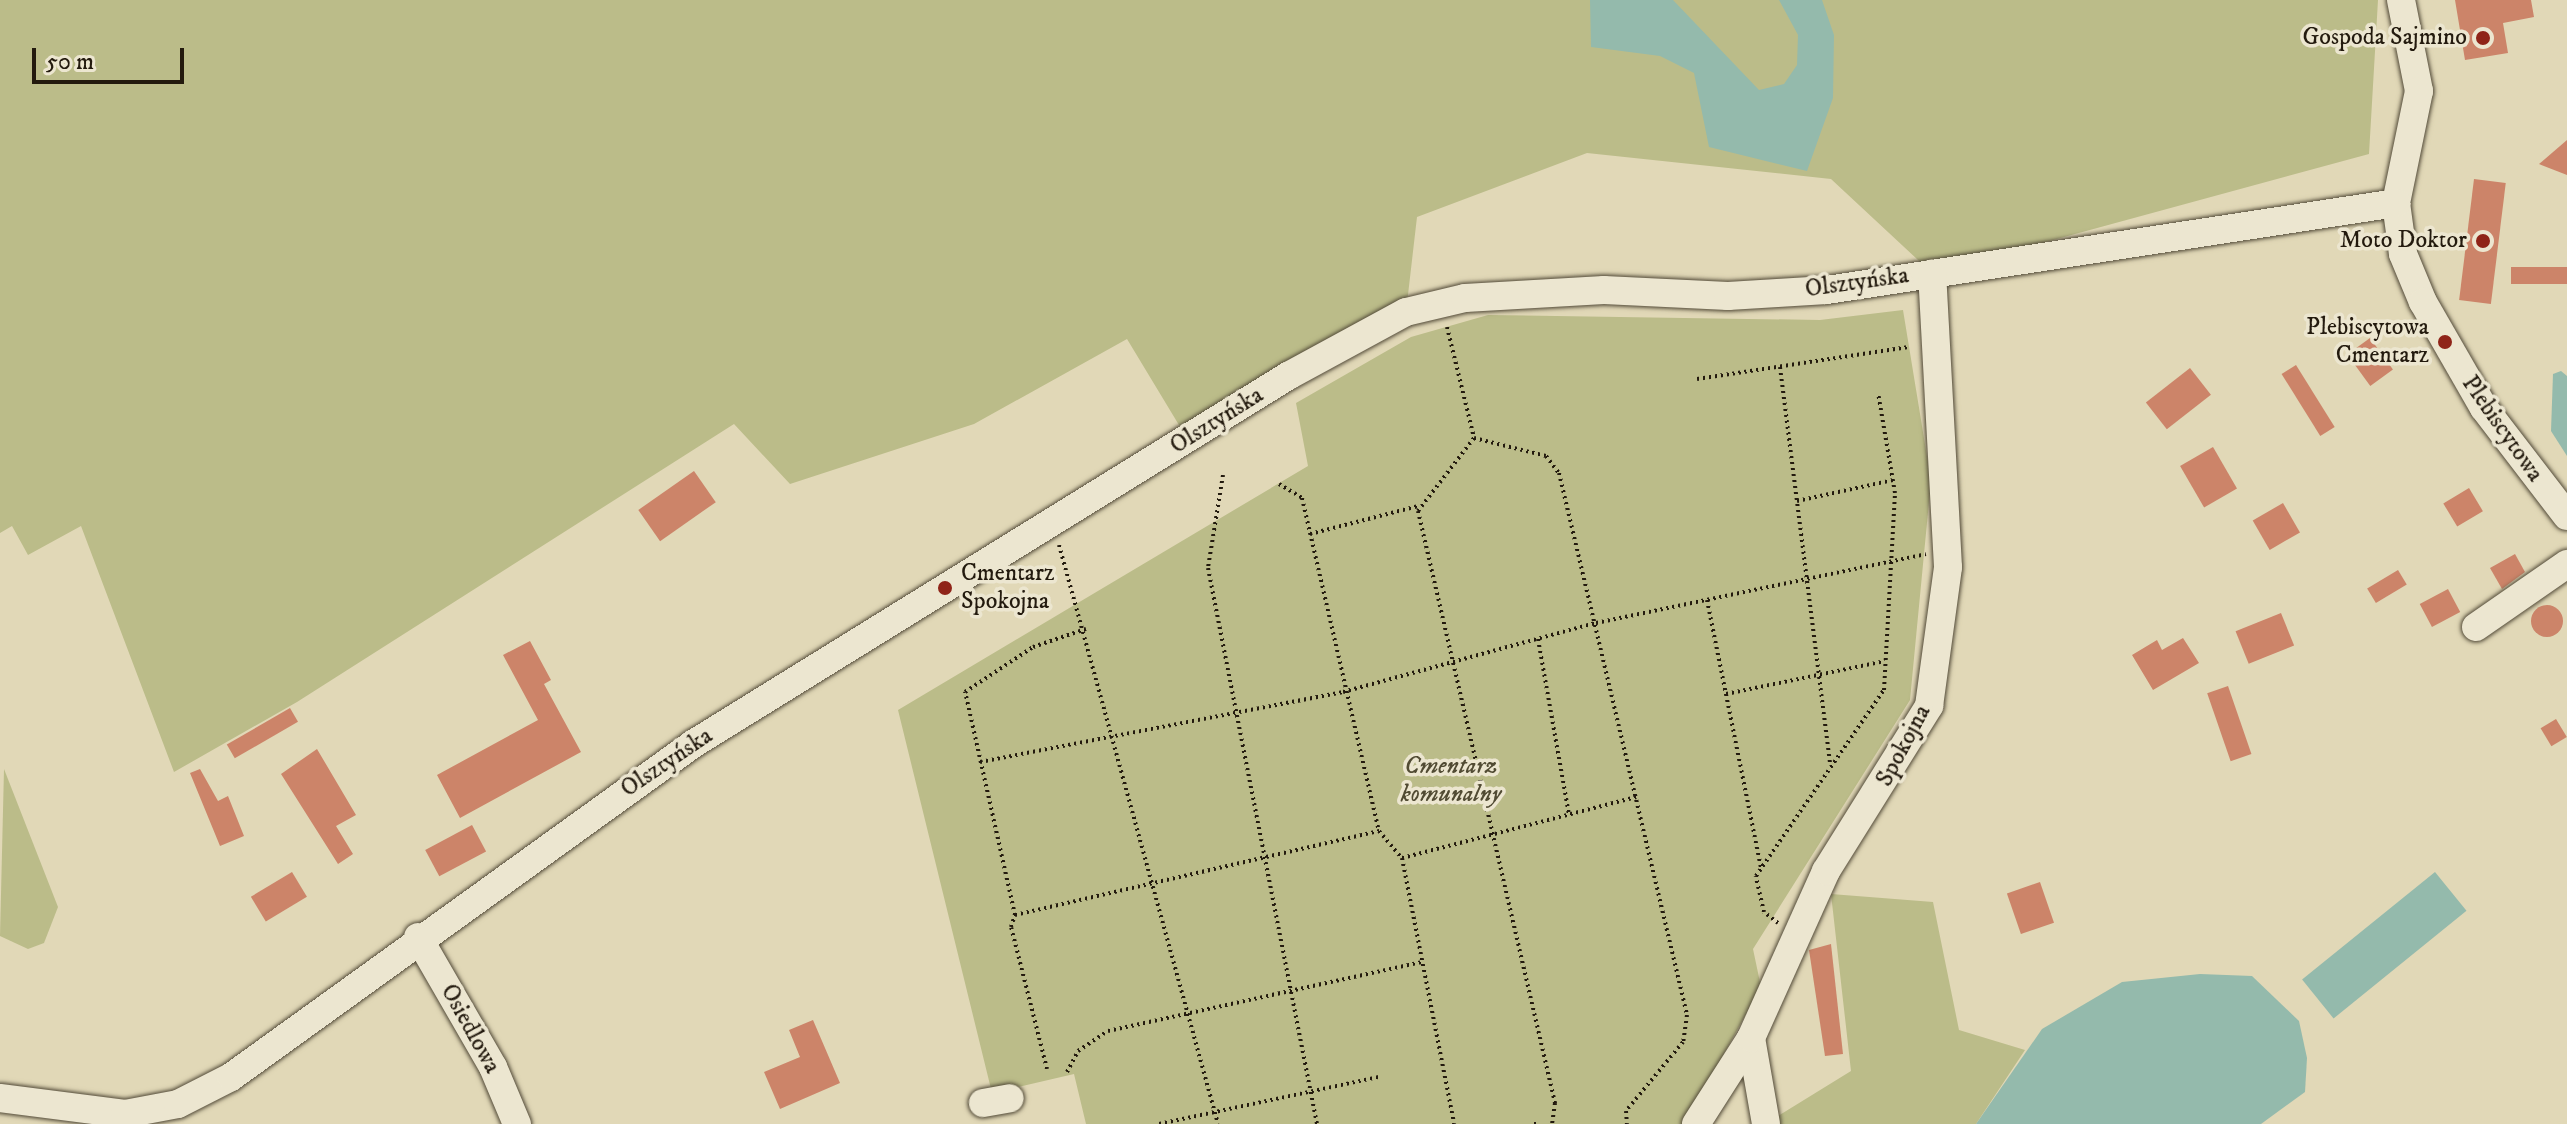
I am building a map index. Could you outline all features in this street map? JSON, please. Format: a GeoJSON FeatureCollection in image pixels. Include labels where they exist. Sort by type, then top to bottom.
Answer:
{"type":"FeatureCollection","features":[{"type":"Feature","properties":{"kind":"street"},"geometry":{"type":"LineString","coordinates":[[2396,203],[2419,111],[2418,72],[2401,0]]}},
{"type":"Feature","properties":{"kind":"street","name":"Olsztyńska"},"geometry":{"type":"LineString","coordinates":[[0,1098],[125,1114],[178,1104],[231,1077],[418,937],[693,744],[1354,336],[1406,312],[1465,298],[1604,290],[1728,296],[1827,290],[2396,203]]}},
{"type":"Feature","properties":{"kind":"street","name":"Plebiscytowa"},"geometry":{"type":"LineString","coordinates":[[2396,203],[2403,254],[2430,315],[2484,408],[2567,516]]}},
{"type":"Feature","properties":{"kind":"street","name":"Spokojna"},"geometry":{"type":"LineString","coordinates":[[1696,1124],[1751,1038],[1826,871],[1929,706],[1948,549],[1932,273]]}},
{"type":"Feature","properties":{"kind":"street"},"geometry":{"type":"LineString","coordinates":[[2476,627],[2567,564]]}},
{"type":"Feature","properties":{"kind":"street","name":"Osiedlowa"},"geometry":{"type":"LineString","coordinates":[[418,937],[493,1067],[517,1124]]}},
{"type":"Feature","properties":{"kind":"street"},"geometry":{"type":"LineString","coordinates":[[1751,1038],[1766,1124]]}},
{"type":"Feature","properties":{"kind":"path"},"geometry":{"type":"LineString","coordinates":[[1445,321],[1474,438]]}},
{"type":"Feature","properties":{"kind":"path"},"geometry":{"type":"LineString","coordinates":[[1697,379],[1909,347]]}},
{"type":"Feature","properties":{"kind":"path"},"geometry":{"type":"LineString","coordinates":[[1780,367],[1830,768]]}},
{"type":"Feature","properties":{"kind":"path"},"geometry":{"type":"LineString","coordinates":[[1797,935],[1764,912],[1754,883],[1761,868],[1884,690],[1892,561],[1893,480],[1878,393]]}},
{"type":"Feature","properties":{"kind":"path"},"geometry":{"type":"LineString","coordinates":[[1310,534],[1418,506],[1474,438]]}},
{"type":"Feature","properties":{"kind":"path"},"geometry":{"type":"LineString","coordinates":[[1474,438],[1552,460],[1596,623],[1687,1015],[1683,1042],[1626,1111],[1627,1124]]}},
{"type":"Feature","properties":{"kind":"path"},"geometry":{"type":"LineString","coordinates":[[1223,475],[1208,568],[1317,1124]]}},
{"type":"Feature","properties":{"kind":"path"},"geometry":{"type":"LineString","coordinates":[[1797,501],[1893,480]]}},
{"type":"Feature","properties":{"kind":"path"},"geometry":{"type":"LineString","coordinates":[[1279,484],[1302,498],[1343,692],[1379,831],[1402,858],[1454,1124]]}},
{"type":"Feature","properties":{"kind":"path"},"geometry":{"type":"LineString","coordinates":[[1418,506],[1555,1103],[1552,1124]]}},
{"type":"Feature","properties":{"kind":"path"},"geometry":{"type":"LineString","coordinates":[[1049,525],[1086,629],[1218,1124]]}},
{"type":"Feature","properties":{"kind":"path"},"geometry":{"type":"LineString","coordinates":[[980,762],[1343,692],[1596,623],[1948,549]]}},
{"type":"Feature","properties":{"kind":"path"},"geometry":{"type":"LineString","coordinates":[[1707,600],[1761,868]]}},
{"type":"Feature","properties":{"kind":"path"},"geometry":{"type":"LineString","coordinates":[[1047,1069],[1011,927],[1015,915],[965,692],[1033,647],[1086,629]]}},
{"type":"Feature","properties":{"kind":"path"},"geometry":{"type":"LineString","coordinates":[[1538,639],[1569,815]]}},
{"type":"Feature","properties":{"kind":"path"},"geometry":{"type":"LineString","coordinates":[[1726,694],[1885,661]]}},
{"type":"Feature","properties":{"kind":"path"},"geometry":{"type":"LineString","coordinates":[[1402,858],[1636,797]]}},
{"type":"Feature","properties":{"kind":"path"},"geometry":{"type":"LineString","coordinates":[[1015,915],[1379,831]]}},
{"type":"Feature","properties":{"kind":"path"},"geometry":{"type":"LineString","coordinates":[[1067,1072],[1078,1051],[1101,1034],[1291,987],[1423,962]]}},
{"type":"Feature","properties":{"kind":"path"},"geometry":{"type":"LineString","coordinates":[[1159,1124],[1379,1077]]}},
{"type":"Feature","properties":{"kind":"green space"},"geometry":{"type":"Polygon","coordinates":[[[0,0],[2378,0],[2369,154],[1932,273],[1831,179],[1587,153],[1417,217],[1406,312],[1188,440],[1127,339],[974,424],[790,484],[734,424],[297,702],[174,772],[81,526],[28,555],[12,526],[0,533],[0,0]]]}},
{"type":"Feature","properties":{"kind":"green space","name":"Cmentarz komunalny"},"geometry":{"type":"Polygon","coordinates":[[[1903,310],[1931,481],[1910,700],[1753,949],[1761,987],[1685,1124],[1086,1124],[1074,1074],[992,1093],[898,710],[1308,466],[1296,403],[1411,337],[1488,315],[1820,320],[1903,310]]]}},
{"type":"Feature","properties":{"kind":"green space"},"geometry":{"type":"Polygon","coordinates":[[[4,769],[58,907],[44,943],[28,949],[0,936],[4,769]]]}},
{"type":"Feature","properties":{"kind":"green space"},"geometry":{"type":"Polygon","coordinates":[[[1831,894],[1933,902],[1959,1030],[2025,1050],[1976,1124],[1765,1124],[1851,1071],[1831,894]]]}},
{"type":"Feature","properties":{"kind":"shaded area"},"geometry":{"type":"Polygon","coordinates":[[[1590,0],[1673,0],[1759,90],[1784,84],[1797,65],[1798,35],[1779,0],[1822,0],[1834,35],[1833,98],[1807,171],[1709,147],[1694,73],[1660,56],[1591,47],[1590,0]]]}},
{"type":"Feature","properties":{"kind":"shaded area"},"geometry":{"type":"Polygon","coordinates":[[[2561,371],[2567,376],[2567,456],[2551,431],[2553,374],[2561,371]]]}},
{"type":"Feature","properties":{"kind":"shaded area"},"geometry":{"type":"Polygon","coordinates":[[[2435,872],[2466,911],[2334,1018],[2302,980],[2435,872]]]}},
{"type":"Feature","properties":{"kind":"shaded area"},"geometry":{"type":"Polygon","coordinates":[[[2200,974],[2252,976],[2299,1021],[2307,1058],[2305,1092],[2261,1124],[1976,1124],[2042,1029],[2122,982],[2200,974]]]}},
{"type":"Feature","properties":{"kind":"building","name":"Gospoda Sajmino"},"geometry":{"type":"Polygon","coordinates":[[[2455,0],[2531,0],[2534,17],[2503,23],[2508,53],[2465,60],[2455,0]]]}},
{"type":"Feature","properties":{"kind":"building"},"geometry":{"type":"Polygon","coordinates":[[[2567,140],[2567,175],[2539,164],[2567,140]]]}},
{"type":"Feature","properties":{"kind":"building","name":"Moto Doktor"},"geometry":{"type":"Polygon","coordinates":[[[2474,179],[2506,183],[2491,304],[2459,300],[2474,179]]]}},
{"type":"Feature","properties":{"kind":"building"},"geometry":{"type":"Polygon","coordinates":[[[2511,267],[2567,267],[2567,284],[2511,284],[2511,267]]]}},
{"type":"Feature","properties":{"kind":"building"},"geometry":{"type":"Polygon","coordinates":[[[2370,338],[2393,370],[2370,386],[2347,354],[2370,338]]]}},
{"type":"Feature","properties":{"kind":"building"},"geometry":{"type":"Polygon","coordinates":[[[2296,365],[2335,427],[2320,436],[2282,374],[2296,365]]]}},
{"type":"Feature","properties":{"kind":"building"},"geometry":{"type":"Polygon","coordinates":[[[2190,368],[2211,395],[2167,429],[2146,402],[2190,368]]]}},
{"type":"Feature","properties":{"kind":"building"},"geometry":{"type":"Polygon","coordinates":[[[2213,447],[2237,489],[2204,508],[2180,466],[2213,447]]]}},
{"type":"Feature","properties":{"kind":"building"},"geometry":{"type":"Polygon","coordinates":[[[694,471],[716,502],[660,541],[638,510],[694,471]]]}},
{"type":"Feature","properties":{"kind":"building"},"geometry":{"type":"Polygon","coordinates":[[[2469,488],[2483,511],[2457,527],[2443,503],[2469,488]]]}},
{"type":"Feature","properties":{"kind":"building"},"geometry":{"type":"Polygon","coordinates":[[[2283,503],[2300,532],[2270,550],[2253,520],[2283,503]]]}},
{"type":"Feature","properties":{"kind":"building"},"geometry":{"type":"Polygon","coordinates":[[[2515,554],[2525,572],[2502,589],[2490,568],[2515,554]]]}},
{"type":"Feature","properties":{"kind":"building"},"geometry":{"type":"Polygon","coordinates":[[[2398,570],[2407,585],[2376,603],[2367,589],[2398,570]]]}},
{"type":"Feature","properties":{"kind":"building"},"geometry":{"type":"Polygon","coordinates":[[[2448,589],[2460,612],[2432,627],[2420,604],[2448,589]]]}},
{"type":"Feature","properties":{"kind":"building"},"geometry":{"type":"Polygon","coordinates":[[[2547,605],[2559,609],[2563,621],[2559,633],[2547,637],[2535,633],[2531,621],[2535,609],[2547,605]]]}},
{"type":"Feature","properties":{"kind":"building"},"geometry":{"type":"Polygon","coordinates":[[[2281,613],[2294,645],[2249,664],[2236,631],[2281,613]]]}},
{"type":"Feature","properties":{"kind":"building"},"geometry":{"type":"Polygon","coordinates":[[[2183,638],[2199,663],[2153,690],[2132,655],[2157,640],[2162,650],[2183,638]]]}},
{"type":"Feature","properties":{"kind":"building"},"geometry":{"type":"Polygon","coordinates":[[[530,641],[551,680],[544,684],[581,752],[460,818],[437,775],[538,720],[503,655],[530,641]]]}},
{"type":"Feature","properties":{"kind":"building"},"geometry":{"type":"Polygon","coordinates":[[[2228,686],[2251,754],[2231,761],[2207,693],[2228,686]]]}},
{"type":"Feature","properties":{"kind":"building"},"geometry":{"type":"Polygon","coordinates":[[[290,708],[298,722],[235,758],[227,744],[290,708]]]}},
{"type":"Feature","properties":{"kind":"building"},"geometry":{"type":"Polygon","coordinates":[[[2556,719],[2567,737],[2551,746],[2541,728],[2556,719]]]}},
{"type":"Feature","properties":{"kind":"building"},"geometry":{"type":"Polygon","coordinates":[[[317,749],[356,815],[336,826],[353,854],[338,864],[281,774],[317,749]]]}},
{"type":"Feature","properties":{"kind":"building"},"geometry":{"type":"Polygon","coordinates":[[[200,769],[218,801],[228,796],[244,836],[220,846],[190,773],[200,769]]]}},
{"type":"Feature","properties":{"kind":"building"},"geometry":{"type":"Polygon","coordinates":[[[472,825],[486,851],[439,876],[425,850],[472,825]]]}},
{"type":"Feature","properties":{"kind":"building"},"geometry":{"type":"Polygon","coordinates":[[[292,872],[307,897],[266,922],[251,897],[292,872]]]}},
{"type":"Feature","properties":{"kind":"building"},"geometry":{"type":"Polygon","coordinates":[[[2040,882],[2054,923],[2021,934],[2007,893],[2040,882]]]}},
{"type":"Feature","properties":{"kind":"building"},"geometry":{"type":"Polygon","coordinates":[[[1831,944],[1843,1054],[1825,1056],[1809,950],[1831,944]]]}},
{"type":"Feature","properties":{"kind":"building"},"geometry":{"type":"Polygon","coordinates":[[[813,1020],[840,1083],[780,1109],[764,1072],[800,1057],[789,1030],[813,1020]]]}},
{"type":"Feature","properties":{"kind":"place","name":"Gospoda Sajmino"},"geometry":{"type":"Point","coordinates":[2483,38]}},
{"type":"Feature","properties":{"kind":"place","name":"Moto Doktor"},"geometry":{"type":"Point","coordinates":[2483,241]}},
{"type":"Feature","properties":{"kind":"place","name":"Plebiscytowa Cmentarz"},"geometry":{"type":"Point","coordinates":[2445,342]}},
{"type":"Feature","properties":{"kind":"place","name":"Cmentarz Spokojna"},"geometry":{"type":"Point","coordinates":[945,588]}}]}
